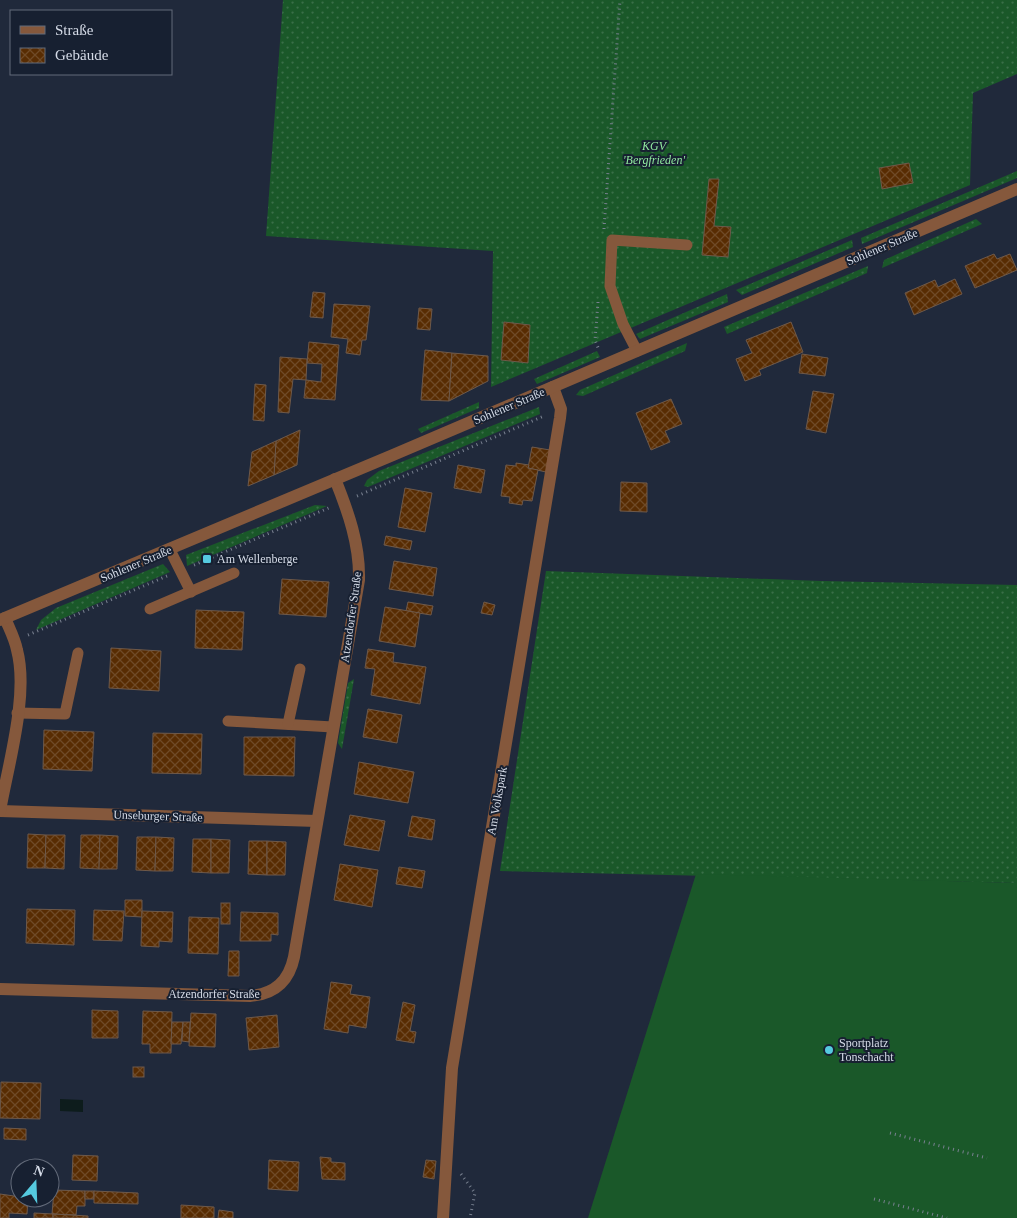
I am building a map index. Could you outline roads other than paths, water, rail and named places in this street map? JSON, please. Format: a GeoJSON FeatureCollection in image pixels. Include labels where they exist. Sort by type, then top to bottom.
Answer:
{"type":"FeatureCollection","features":[{"type":"Feature","properties":{"kind":"street","name":"Sohlener Straße"},"geometry":{"type":"LineString","coordinates":[[2,619],[170,550],[1017,189]]}},
{"type":"Feature","properties":{"kind":"street","name":"Am Volkspark"},"geometry":{"type":"LineString","coordinates":[[443,1218],[452,1068],[560,418],[560,410],[553,387]]}},
{"type":"Feature","properties":{"kind":"street","name":"Atzendorfer Straße"},"geometry":{"type":"LineString","coordinates":[[0,989],[250,996],[272,991],[285,980],[293,962],[359,571],[349,517],[335,479]]}},
{"type":"Feature","properties":{"kind":"street"},"geometry":{"type":"LineString","coordinates":[[0,811],[18,714],[20,667],[17,650],[2,619]]}},
{"type":"Feature","properties":{"kind":"street","name":"Unseburger Straße"},"geometry":{"type":"LineString","coordinates":[[0,811],[317,821]]}},
{"type":"Feature","properties":{"kind":"lane"},"geometry":{"type":"LineString","coordinates":[[637,351],[623,324],[610,286],[612,240],[688,245]]}},
{"type":"Feature","properties":{"kind":"lane"},"geometry":{"type":"LineString","coordinates":[[170,550],[191,592]]}},
{"type":"Feature","properties":{"kind":"lane"},"geometry":{"type":"LineString","coordinates":[[150,609],[234,573]]}},
{"type":"Feature","properties":{"kind":"lane"},"geometry":{"type":"LineString","coordinates":[[18,714],[60,716],[66,713],[78,653]]}},
{"type":"Feature","properties":{"kind":"lane"},"geometry":{"type":"LineString","coordinates":[[288,724],[300,669]]}},
{"type":"Feature","properties":{"kind":"lane"},"geometry":{"type":"LineString","coordinates":[[228,720],[333,727]]}},
{"type":"Feature","properties":{"kind":"place","name":"Am Wellenberge"},"geometry":{"type":"Point","coordinates":[207,559]}},
{"type":"Feature","properties":{"kind":"place","name":"Sportplatz Tonschacht"},"geometry":{"type":"Point","coordinates":[829,1050]}},
{"type":"Feature","properties":{"kind":"park label","name":"KGV 'Bergfrieden'"},"geometry":{"type":"Point","coordinates":[654,153]}}]}
